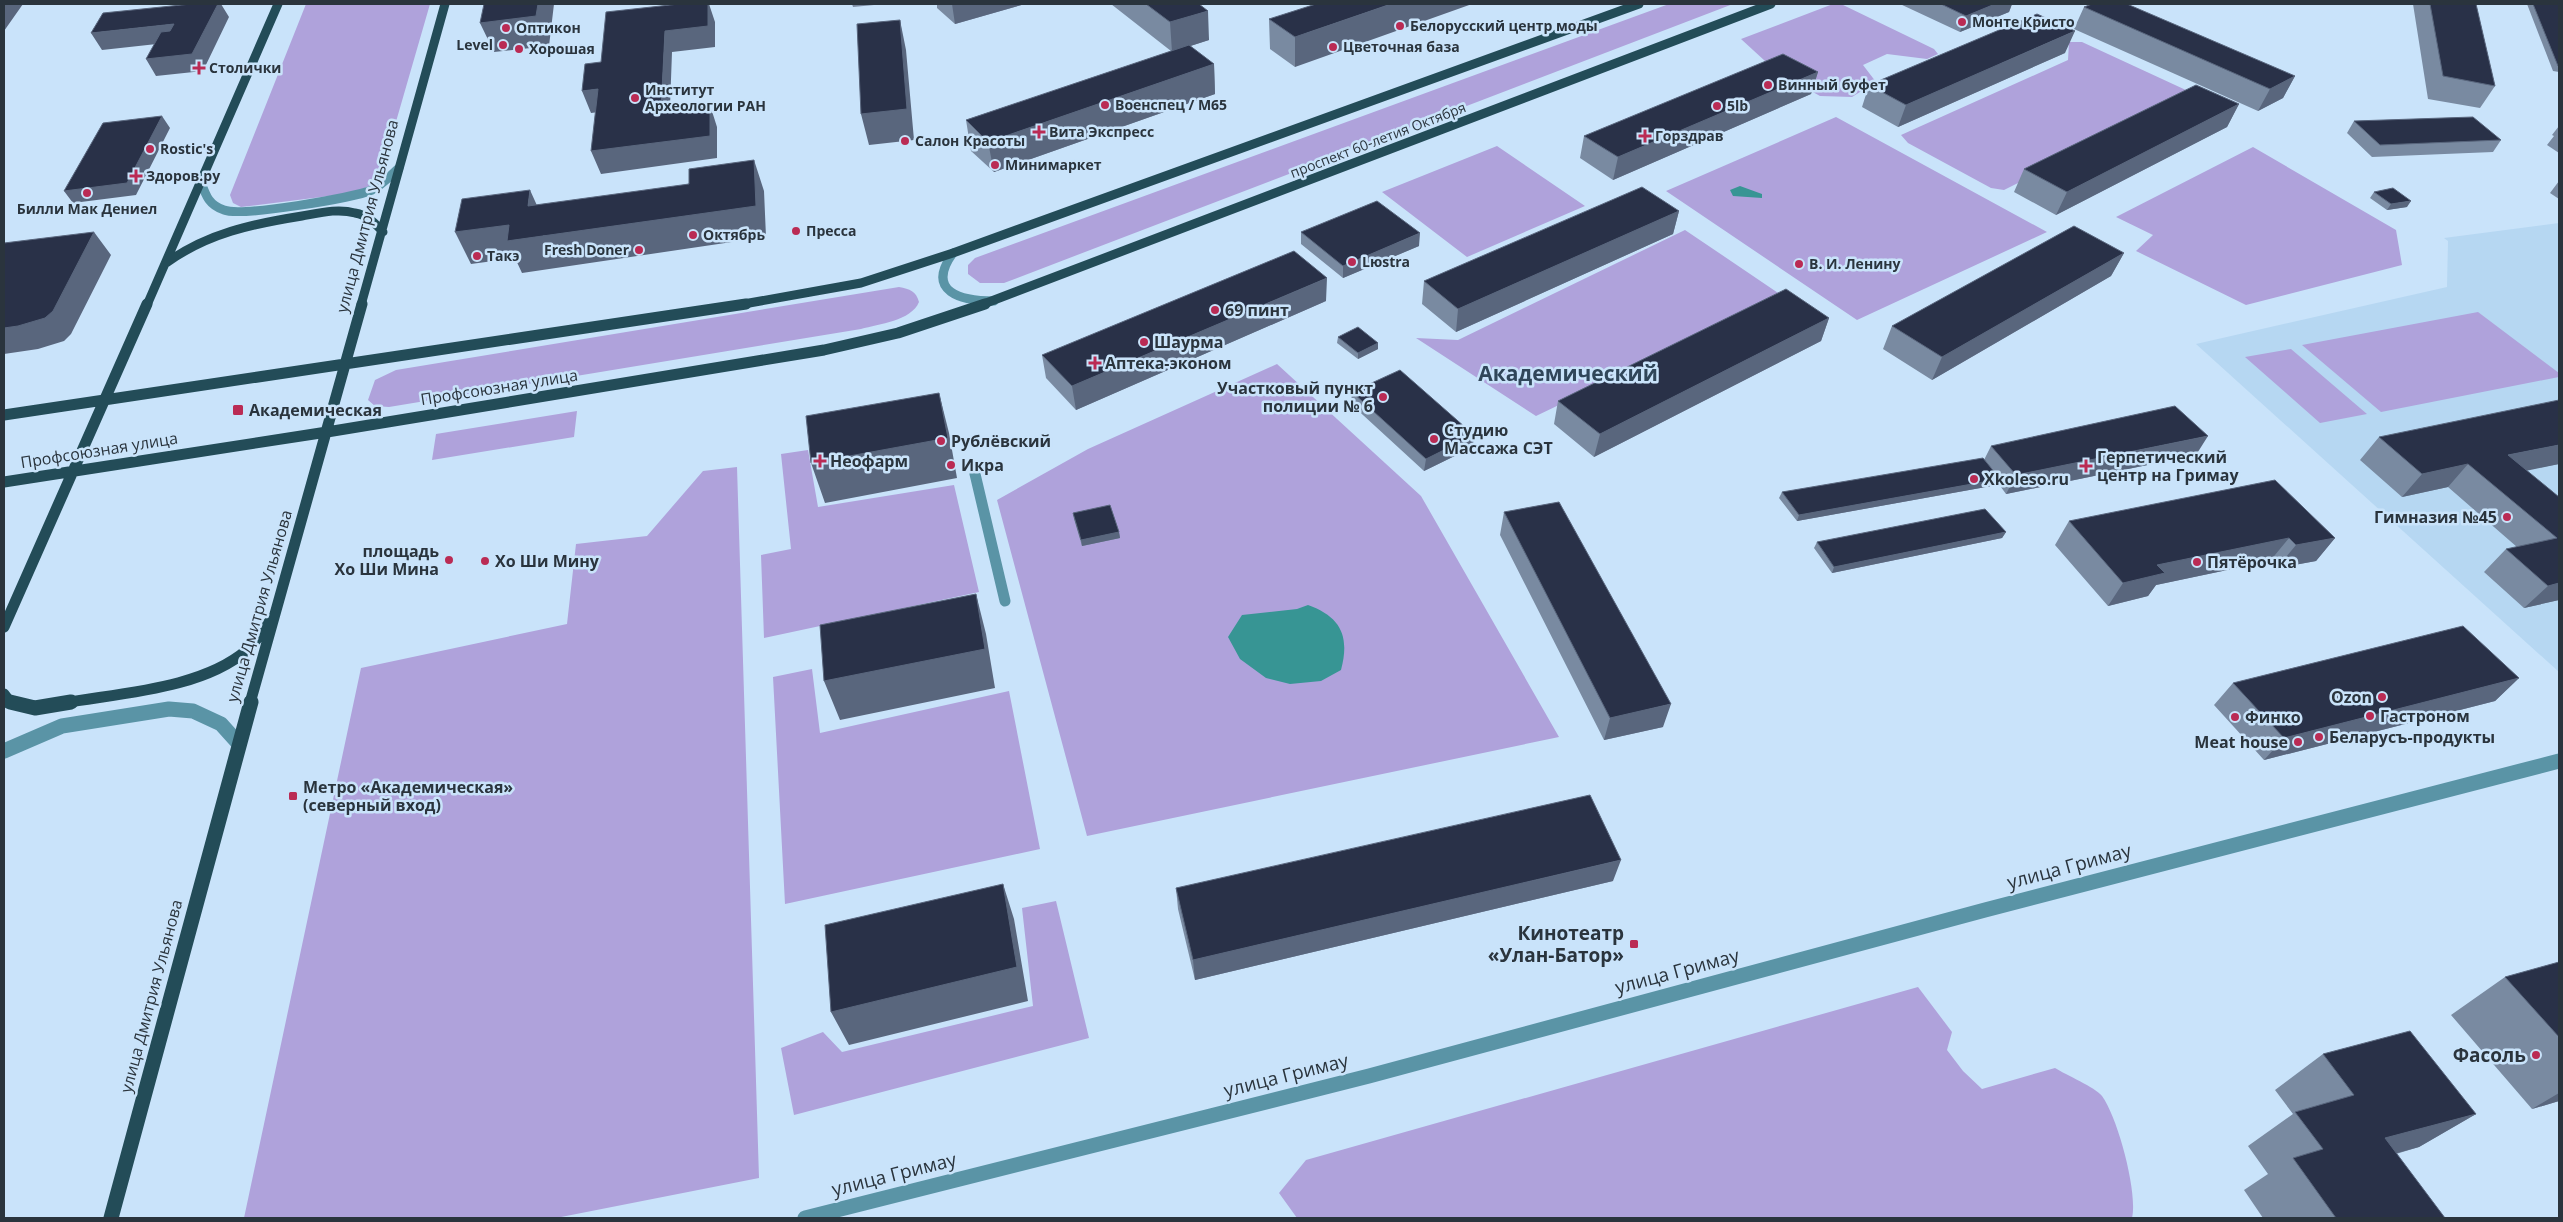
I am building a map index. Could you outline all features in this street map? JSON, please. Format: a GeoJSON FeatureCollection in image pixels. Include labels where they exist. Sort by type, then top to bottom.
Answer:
{"type":"FeatureCollection","features":[{"type":"Feature","properties":{"kind":"main road"},"geometry":{"type":"LineString","coordinates":[[4,627],[278,4]]}},
{"type":"Feature","properties":{"kind":"main road","name":"улица Дмитрия Ульянова"},"geometry":{"type":"LineString","coordinates":[[111,1218],[239,744],[384,232],[399,168],[445,4]]}},
{"type":"Feature","properties":{"kind":"main road"},"geometry":{"type":"LineString","coordinates":[[4,415],[829,291],[891,274],[953,253],[1639,4]]}},
{"type":"Feature","properties":{"kind":"main road","name":"проспект 60-летия Октября"},"geometry":{"type":"LineString","coordinates":[[994,301],[1771,4]]}},
{"type":"Feature","properties":{"kind":"main road"},"geometry":{"type":"LineString","coordinates":[[164,265],[180,252],[220,232],[249,224],[285,218],[346,211],[361,214],[372,220],[384,232]]}},
{"type":"Feature","properties":{"kind":"main road","name":"Профсоюзная улица"},"geometry":{"type":"LineString","coordinates":[[4,482],[327,432],[824,350],[898,333],[994,301]]}},
{"type":"Feature","properties":{"kind":"main road"},"geometry":{"type":"LineString","coordinates":[[4,694],[10,702],[35,708],[174,684],[216,669],[247,650],[277,612]]}},
{"type":"Feature","properties":{"kind":"street"},"geometry":{"type":"LineString","coordinates":[[201,182],[208,201],[225,210],[250,211],[354,196],[374,189],[399,168]]}},
{"type":"Feature","properties":{"kind":"street"},"geometry":{"type":"LineString","coordinates":[[953,253],[944,267],[942,278],[945,287],[956,295],[973,300],[994,301]]}},
{"type":"Feature","properties":{"kind":"street"},"geometry":{"type":"LineString","coordinates":[[975,474],[1005,601]]}},
{"type":"Feature","properties":{"kind":"street"},"geometry":{"type":"LineString","coordinates":[[4,751],[62,726],[169,708],[193,711],[221,724],[239,744]]}},
{"type":"Feature","properties":{"kind":"street","name":"улица Гримау"},"geometry":{"type":"LineString","coordinates":[[805,1218],[1369,1076],[1976,912],[2559,761]]}},
{"type":"Feature","properties":{"kind":"shaded area"},"geometry":{"type":"Polygon","coordinates":[[[306,4],[430,4],[380,177],[369,186],[353,193],[241,207],[233,203],[230,195],[306,4]]]}},
{"type":"Feature","properties":{"kind":"shaded area"},"geometry":{"type":"Polygon","coordinates":[[[1669,4],[1733,4],[1004,283],[980,283],[968,274],[968,265],[975,258],[1669,4]]]}},
{"type":"Feature","properties":{"kind":"shaded area"},"geometry":{"type":"Polygon","coordinates":[[[1833,4],[1841,4],[1934,49],[1938,54],[1927,59],[1887,54],[1863,65],[1876,82],[1852,97],[1820,96],[1777,72],[1741,39],[1833,4]]]}},
{"type":"Feature","properties":{"kind":"shaded area"},"geometry":{"type":"Polygon","coordinates":[[[2069,42],[2082,42],[2201,97],[2175,104],[2004,190],[1991,188],[1908,143],[1901,135],[2068,60],[2069,42]]]}},
{"type":"Feature","properties":{"kind":"shaded area"},"geometry":{"type":"Polygon","coordinates":[[[1836,117],[2047,232],[1857,320],[1666,191],[1836,117]]]}},
{"type":"Feature","properties":{"kind":"shaded area"},"geometry":{"type":"Polygon","coordinates":[[[1497,146],[1585,206],[1467,257],[1382,192],[1497,146]]]}},
{"type":"Feature","properties":{"kind":"shaded area"},"geometry":{"type":"Polygon","coordinates":[[[2253,147],[2396,230],[2402,265],[2246,305],[2136,251],[2153,235],[2116,217],[2253,147]]]}},
{"type":"Feature","properties":{"kind":"shaded area"},"geometry":{"type":"Polygon","coordinates":[[[1740,186],[1762,194],[1762,198],[1733,196],[1730,190],[1740,186]]]}},
{"type":"Feature","properties":{"kind":"shaded area"},"geometry":{"type":"Polygon","coordinates":[[[2559,223],[2559,672],[2196,344],[2447,287],[2448,241],[2444,238],[2559,223]]]}},
{"type":"Feature","properties":{"kind":"shaded area"},"geometry":{"type":"Polygon","coordinates":[[[1685,230],[1805,311],[1763,307],[1536,416],[1416,338],[1458,340],[1685,230]]]}},
{"type":"Feature","properties":{"kind":"shaded area"},"geometry":{"type":"Polygon","coordinates":[[[899,287],[909,290],[916,295],[919,302],[915,308],[902,318],[861,329],[389,407],[375,406],[368,400],[375,380],[396,370],[899,287]]]}},
{"type":"Feature","properties":{"kind":"shaded area"},"geometry":{"type":"Polygon","coordinates":[[[2478,312],[2559,373],[2559,377],[2381,412],[2302,345],[2478,312]]]}},
{"type":"Feature","properties":{"kind":"shaded area"},"geometry":{"type":"Polygon","coordinates":[[[2291,349],[2367,414],[2320,423],[2245,357],[2291,349]]]}},
{"type":"Feature","properties":{"kind":"shaded area"},"geometry":{"type":"Polygon","coordinates":[[[1277,364],[1421,496],[1559,737],[1087,836],[997,500],[1088,449],[1277,364]]]}},
{"type":"Feature","properties":{"kind":"shaded area"},"geometry":{"type":"Polygon","coordinates":[[[577,411],[574,437],[432,460],[436,434],[577,411]]]}},
{"type":"Feature","properties":{"kind":"shaded area"},"geometry":{"type":"Polygon","coordinates":[[[808,450],[818,507],[954,485],[979,592],[764,638],[761,555],[791,549],[781,454],[808,450]]]}},
{"type":"Feature","properties":{"kind":"shaded area"},"geometry":{"type":"Polygon","coordinates":[[[737,467],[759,1178],[556,1218],[244,1218],[361,668],[567,624],[576,544],[647,536],[703,471],[737,467]]]}},
{"type":"Feature","properties":{"kind":"shaded area"},"geometry":{"type":"Polygon","coordinates":[[[1308,605],[1328,615],[1340,629],[1344,647],[1341,670],[1321,681],[1290,684],[1266,678],[1240,659],[1228,637],[1242,615],[1297,609],[1308,605]]]}},
{"type":"Feature","properties":{"kind":"shaded area"},"geometry":{"type":"Polygon","coordinates":[[[812,669],[820,733],[1009,691],[1040,849],[785,904],[773,677],[812,669]]]}},
{"type":"Feature","properties":{"kind":"shaded area"},"geometry":{"type":"Polygon","coordinates":[[[1056,901],[1089,1038],[794,1115],[781,1048],[823,1032],[842,1052],[1033,1006],[1022,908],[1056,901]]]}},
{"type":"Feature","properties":{"kind":"shaded area"},"geometry":{"type":"Polygon","coordinates":[[[1918,987],[1952,1032],[1947,1050],[1963,1071],[1982,1089],[2055,1068],[2087,1085],[2102,1096],[2114,1121],[2125,1156],[2132,1191],[2132,1218],[1297,1218],[1279,1193],[1306,1160],[1918,987]]]}},
{"type":"Feature","properties":{"kind":"building"},"geometry":{"type":"Polygon","coordinates":[[[191,4],[218,4],[192,54],[146,59],[161,32],[170,31],[174,24],[91,33],[103,13],[191,4]]]}},
{"type":"Feature","properties":{"kind":"building"},"geometry":{"type":"Polygon","coordinates":[[[484,4],[538,4],[536,16],[480,23],[484,4]]]}},
{"type":"Feature","properties":{"kind":"building"},"geometry":{"type":"Polygon","coordinates":[[[679,4],[708,4],[708,26],[665,31],[661,111],[710,105],[710,136],[591,151],[598,89],[582,91],[585,64],[601,62],[606,12],[679,4]]]}},
{"type":"Feature","properties":{"kind":"building"},"geometry":{"type":"Polygon","coordinates":[[[1146,4],[1199,4],[1208,11],[1170,22],[1146,4]]]}},
{"type":"Feature","properties":{"kind":"building"},"geometry":{"type":"Polygon","coordinates":[[[1316,4],[1391,4],[1295,37],[1269,19],[1316,4]]]}},
{"type":"Feature","properties":{"kind":"building"},"geometry":{"type":"Polygon","coordinates":[[[1941,4],[1995,4],[1966,16],[1941,4]]]}},
{"type":"Feature","properties":{"kind":"building"},"geometry":{"type":"Polygon","coordinates":[[[2092,4],[2127,4],[2295,76],[2270,89],[2084,7],[2092,4]]]}},
{"type":"Feature","properties":{"kind":"building"},"geometry":{"type":"Polygon","coordinates":[[[2430,4],[2476,4],[2495,86],[2443,76],[2430,4]]]}},
{"type":"Feature","properties":{"kind":"building"},"geometry":{"type":"Polygon","coordinates":[[[2533,4],[2559,4],[2559,66],[2558,66],[2533,4]]]}},
{"type":"Feature","properties":{"kind":"building"},"geometry":{"type":"Polygon","coordinates":[[[2037,14],[2075,31],[1906,105],[1869,85],[2037,14]]]}},
{"type":"Feature","properties":{"kind":"building"},"geometry":{"type":"Polygon","coordinates":[[[900,20],[907,109],[861,114],[857,24],[900,20]]]}},
{"type":"Feature","properties":{"kind":"building"},"geometry":{"type":"Polygon","coordinates":[[[1189,45],[1214,64],[988,142],[966,120],[1189,45]]]}},
{"type":"Feature","properties":{"kind":"building"},"geometry":{"type":"Polygon","coordinates":[[[1783,54],[1818,72],[1618,157],[1584,136],[1783,54]]]}},
{"type":"Feature","properties":{"kind":"building"},"geometry":{"type":"Polygon","coordinates":[[[2196,85],[2239,104],[2067,192],[2024,169],[2196,85]]]}},
{"type":"Feature","properties":{"kind":"building"},"geometry":{"type":"Polygon","coordinates":[[[162,116],[127,183],[64,191],[103,123],[162,116]]]}},
{"type":"Feature","properties":{"kind":"building"},"geometry":{"type":"Polygon","coordinates":[[[2473,117],[2501,140],[2380,145],[2354,121],[2473,117]]]}},
{"type":"Feature","properties":{"kind":"building"},"geometry":{"type":"Polygon","coordinates":[[[754,160],[756,206],[507,241],[509,225],[455,232],[462,199],[530,190],[528,206],[689,184],[689,169],[754,160]]]}},
{"type":"Feature","properties":{"kind":"building"},"geometry":{"type":"Polygon","coordinates":[[[1642,187],[1679,211],[1458,309],[1424,281],[1642,187]]]}},
{"type":"Feature","properties":{"kind":"building"},"geometry":{"type":"Polygon","coordinates":[[[2393,188],[2411,201],[2391,204],[2374,192],[2393,188]]]}},
{"type":"Feature","properties":{"kind":"building","name":"Lюstra"},"geometry":{"type":"Polygon","coordinates":[[[1377,201],[1420,233],[1343,266],[1301,232],[1377,201]]]}},
{"type":"Feature","properties":{"kind":"building"},"geometry":{"type":"Polygon","coordinates":[[[2074,226],[2124,253],[1942,357],[1892,326],[2074,226]]]}},
{"type":"Feature","properties":{"kind":"building"},"geometry":{"type":"Polygon","coordinates":[[[94,232],[53,311],[45,318],[4,328],[4,243],[94,232]]]}},
{"type":"Feature","properties":{"kind":"building"},"geometry":{"type":"Polygon","coordinates":[[[1294,251],[1327,278],[1072,386],[1042,355],[1294,251]]]}},
{"type":"Feature","properties":{"kind":"building"},"geometry":{"type":"Polygon","coordinates":[[[1786,289],[1829,318],[1600,434],[1558,401],[1786,289]]]}},
{"type":"Feature","properties":{"kind":"building"},"geometry":{"type":"Polygon","coordinates":[[[1358,327],[1378,343],[1358,353],[1338,337],[1358,327]]]}},
{"type":"Feature","properties":{"kind":"building"},"geometry":{"type":"Polygon","coordinates":[[[1400,370],[1474,435],[1426,459],[1352,392],[1400,370]]]}},
{"type":"Feature","properties":{"kind":"building"},"geometry":{"type":"Polygon","coordinates":[[[939,393],[948,438],[811,463],[806,416],[939,393]]]}},
{"type":"Feature","properties":{"kind":"building"},"geometry":{"type":"Polygon","coordinates":[[[2559,400],[2559,445],[2508,455],[2559,497],[2559,583],[2548,586],[2506,549],[2557,538],[2468,464],[2422,474],[2379,437],[2559,400]]]}},
{"type":"Feature","properties":{"kind":"building"},"geometry":{"type":"Polygon","coordinates":[[[2175,406],[2208,436],[2016,475],[1991,446],[2175,406]]]}},
{"type":"Feature","properties":{"kind":"building"},"geometry":{"type":"Polygon","coordinates":[[[1983,458],[2000,479],[1799,515],[1782,492],[1983,458]]]}},
{"type":"Feature","properties":{"kind":"building"},"geometry":{"type":"Polygon","coordinates":[[[2275,480],[2335,538],[2296,545],[2289,538],[2157,565],[2165,573],[2123,583],[2069,521],[2275,480]]]}},
{"type":"Feature","properties":{"kind":"building"},"geometry":{"type":"Polygon","coordinates":[[[1559,502],[1671,704],[1610,718],[1504,512],[1559,502]]]}},
{"type":"Feature","properties":{"kind":"building"},"geometry":{"type":"Polygon","coordinates":[[[1110,505],[1119,532],[1081,540],[1073,513],[1110,505]]]}},
{"type":"Feature","properties":{"kind":"building"},"geometry":{"type":"Polygon","coordinates":[[[1985,509],[2006,532],[1834,567],[1817,542],[1985,509]]]}},
{"type":"Feature","properties":{"kind":"building"},"geometry":{"type":"Polygon","coordinates":[[[976,594],[985,649],[824,681],[820,625],[976,594]]]}},
{"type":"Feature","properties":{"kind":"building"},"geometry":{"type":"Polygon","coordinates":[[[2463,626],[2519,678],[2284,738],[2233,683],[2463,626]]]}},
{"type":"Feature","properties":{"kind":"building"},"geometry":{"type":"Polygon","coordinates":[[[1590,795],[1621,860],[1193,960],[1176,888],[1590,795]]]}},
{"type":"Feature","properties":{"kind":"building"},"geometry":{"type":"Polygon","coordinates":[[[1003,884],[1017,967],[831,1012],[825,925],[1003,884]]]}},
{"type":"Feature","properties":{"kind":"building"},"geometry":{"type":"Polygon","coordinates":[[[2559,962],[2559,1037],[2505,977],[2559,962]]]}},
{"type":"Feature","properties":{"kind":"building"},"geometry":{"type":"Polygon","coordinates":[[[2410,1031],[2476,1114],[2385,1138],[2445,1218],[2336,1218],[2293,1158],[2323,1149],[2295,1112],[2354,1095],[2323,1054],[2410,1031]]]}},
{"type":"Feature","properties":{"kind":"place","name":"Монте Кристо"},"geometry":{"type":"Point","coordinates":[1962,22]}},
{"type":"Feature","properties":{"kind":"place","name":"Белорусский центр моды"},"geometry":{"type":"Point","coordinates":[1400,26]}},
{"type":"Feature","properties":{"kind":"place","name":"Оптикон"},"geometry":{"type":"Point","coordinates":[506,28]}},
{"type":"Feature","properties":{"kind":"place","name":"Level"},"geometry":{"type":"Point","coordinates":[503,45]}},
{"type":"Feature","properties":{"kind":"place","name":"Цветочная база"},"geometry":{"type":"Point","coordinates":[1333,47]}},
{"type":"Feature","properties":{"kind":"place","name":"Хорошая"},"geometry":{"type":"Point","coordinates":[519,49]}},
{"type":"Feature","properties":{"kind":"place","name":"Столички"},"geometry":{"type":"Point","coordinates":[199,68]}},
{"type":"Feature","properties":{"kind":"place","name":"Винный буфет"},"geometry":{"type":"Point","coordinates":[1768,85]}},
{"type":"Feature","properties":{"kind":"place","name":"Институт Археологии РАН"},"geometry":{"type":"Point","coordinates":[635,98]}},
{"type":"Feature","properties":{"kind":"place","name":"Военспец / М65"},"geometry":{"type":"Point","coordinates":[1105,105]}},
{"type":"Feature","properties":{"kind":"place","name":"5lb"},"geometry":{"type":"Point","coordinates":[1717,106]}},
{"type":"Feature","properties":{"kind":"place","name":"Вита Экспресс"},"geometry":{"type":"Point","coordinates":[1039,132]}},
{"type":"Feature","properties":{"kind":"place","name":"Горздрав"},"geometry":{"type":"Point","coordinates":[1645,136]}},
{"type":"Feature","properties":{"kind":"place","name":"Салон Красоты"},"geometry":{"type":"Point","coordinates":[905,141]}},
{"type":"Feature","properties":{"kind":"place","name":"Rostic's"},"geometry":{"type":"Point","coordinates":[150,149]}},
{"type":"Feature","properties":{"kind":"place","name":"Минимаркет"},"geometry":{"type":"Point","coordinates":[995,165]}},
{"type":"Feature","properties":{"kind":"place","name":"Здоров.ру"},"geometry":{"type":"Point","coordinates":[136,176]}},
{"type":"Feature","properties":{"kind":"place","name":"Билли Мак Дениел"},"geometry":{"type":"Point","coordinates":[87,193]}},
{"type":"Feature","properties":{"kind":"place","name":"Пресса"},"geometry":{"type":"Point","coordinates":[796,231]}},
{"type":"Feature","properties":{"kind":"place","name":"Октябрь"},"geometry":{"type":"Point","coordinates":[693,235]}},
{"type":"Feature","properties":{"kind":"place","name":"Fresh Doner"},"geometry":{"type":"Point","coordinates":[639,250]}},
{"type":"Feature","properties":{"kind":"place","name":"Такэ"},"geometry":{"type":"Point","coordinates":[477,256]}},
{"type":"Feature","properties":{"kind":"place","name":"Lюstra"},"geometry":{"type":"Point","coordinates":[1352,262]}},
{"type":"Feature","properties":{"kind":"place","name":"В. И. Ленину"},"geometry":{"type":"Point","coordinates":[1799,264]}},
{"type":"Feature","properties":{"kind":"place","name":"69 пинт"},"geometry":{"type":"Point","coordinates":[1215,310]}},
{"type":"Feature","properties":{"kind":"place","name":"Шаурма"},"geometry":{"type":"Point","coordinates":[1144,342]}},
{"type":"Feature","properties":{"kind":"place","name":"Аптека-эконом"},"geometry":{"type":"Point","coordinates":[1095,363]}},
{"type":"Feature","properties":{"kind":"place","name":"Участковый пункт полиции № 6"},"geometry":{"type":"Point","coordinates":[1383,397]}},
{"type":"Feature","properties":{"kind":"place","name":"Академическая"},"geometry":{"type":"Point","coordinates":[238,410]}},
{"type":"Feature","properties":{"kind":"place","name":"Студию Массажа СЭТ"},"geometry":{"type":"Point","coordinates":[1434,439]}},
{"type":"Feature","properties":{"kind":"place","name":"Рублёвский"},"geometry":{"type":"Point","coordinates":[941,441]}},
{"type":"Feature","properties":{"kind":"place","name":"Неофарм"},"geometry":{"type":"Point","coordinates":[820,461]}},
{"type":"Feature","properties":{"kind":"place","name":"Икра"},"geometry":{"type":"Point","coordinates":[951,465]}},
{"type":"Feature","properties":{"kind":"place","name":"Герпетический центр на Гримау"},"geometry":{"type":"Point","coordinates":[2086,466]}},
{"type":"Feature","properties":{"kind":"place","name":"Xkoleso.ru"},"geometry":{"type":"Point","coordinates":[1974,479]}},
{"type":"Feature","properties":{"kind":"place","name":"Гимназия №45"},"geometry":{"type":"Point","coordinates":[2507,517]}},
{"type":"Feature","properties":{"kind":"place","name":"площадь Хо Ши Мина"},"geometry":{"type":"Point","coordinates":[449,560]}},
{"type":"Feature","properties":{"kind":"place","name":"Хо Ши Мину"},"geometry":{"type":"Point","coordinates":[485,561]}},
{"type":"Feature","properties":{"kind":"place","name":"Пятёрочка"},"geometry":{"type":"Point","coordinates":[2197,562]}},
{"type":"Feature","properties":{"kind":"place","name":"Ozon"},"geometry":{"type":"Point","coordinates":[2382,697]}},
{"type":"Feature","properties":{"kind":"place","name":"Гастроном"},"geometry":{"type":"Point","coordinates":[2370,716]}},
{"type":"Feature","properties":{"kind":"place","name":"Финко"},"geometry":{"type":"Point","coordinates":[2235,717]}},
{"type":"Feature","properties":{"kind":"place","name":"Беларусъ-продукты"},"geometry":{"type":"Point","coordinates":[2319,737]}},
{"type":"Feature","properties":{"kind":"place","name":"Meat house"},"geometry":{"type":"Point","coordinates":[2298,742]}},
{"type":"Feature","properties":{"kind":"place","name":"Метро «Академическая» (северный вход)"},"geometry":{"type":"Point","coordinates":[293,796]}},
{"type":"Feature","properties":{"kind":"place","name":"Кинотеатр «Улан-Батор»"},"geometry":{"type":"Point","coordinates":[1634,944]}},
{"type":"Feature","properties":{"kind":"place","name":"Фасоль"},"geometry":{"type":"Point","coordinates":[2536,1055]}},
{"type":"Feature","properties":{"kind":"district","name":"Академический"},"geometry":{"type":"Point","coordinates":[1568,374]}}]}
